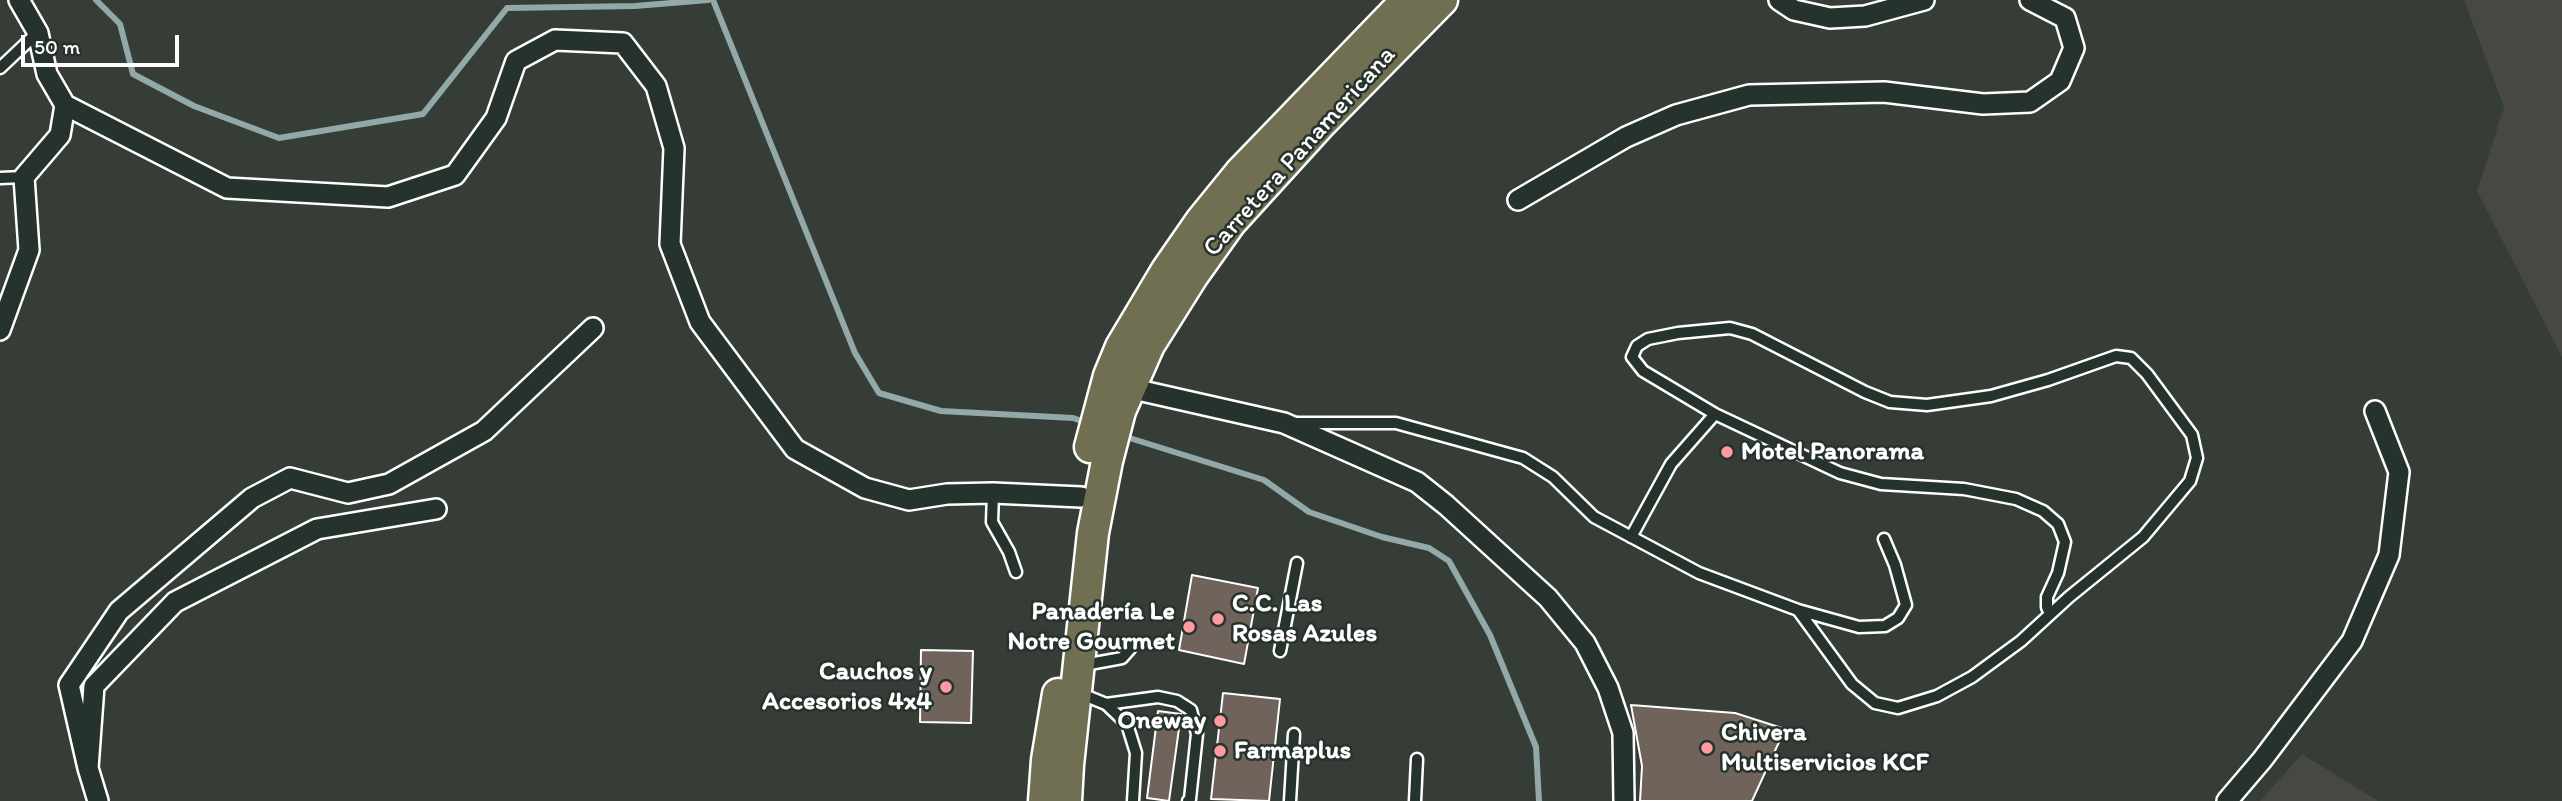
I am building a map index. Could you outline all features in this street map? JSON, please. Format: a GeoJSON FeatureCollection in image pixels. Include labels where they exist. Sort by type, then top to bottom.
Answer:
{"type":"FeatureCollection","features":[{"type":"Feature","properties":{"kind":"main road","name":"Carretera Panamericana"},"geometry":{"type":"LineString","coordinates":[[1117,401],[1109,376],[1121,347],[1167,270],[1201,221],[1240,173],[1407,0]]}},
{"type":"Feature","properties":{"kind":"main road","name":"Carretera Panamericana"},"geometry":{"type":"LineString","coordinates":[[1066,801],[1072,682],[1072,557],[1081,498],[1117,401],[1193,275],[1230,223],[1321,123],[1442,0]]}},
{"type":"Feature","properties":{"kind":"main road","name":"Carretera Panamericana"},"geometry":{"type":"LineString","coordinates":[[1044,801],[1047,760],[1072,682],[1093,533],[1097,460]]}},
{"type":"Feature","properties":{"kind":"street"},"geometry":{"type":"LineString","coordinates":[[19,0],[38,33],[47,74],[65,105],[227,188],[388,197],[455,176],[496,118],[516,61],[555,40],[623,43],[656,86],[674,148],[670,244],[700,322],[795,449],[864,488],[909,499],[947,494],[993,493],[1081,498]]}},
{"type":"Feature","properties":{"kind":"street"},"geometry":{"type":"LineString","coordinates":[[1779,0],[1794,10],[1830,18],[1865,16],[1910,1]]}},
{"type":"Feature","properties":{"kind":"street"},"geometry":{"type":"LineString","coordinates":[[1518,200],[1626,137],[1676,115],[1749,95],[1884,92],[1983,104],[2030,102],[2060,81],[2074,48],[2065,18],[2030,0]]}},
{"type":"Feature","properties":{"kind":"street"},"geometry":{"type":"LineString","coordinates":[[0,330],[29,250],[24,177],[60,135],[65,105]]}},
{"type":"Feature","properties":{"kind":"street"},"geometry":{"type":"LineString","coordinates":[[98,801],[69,685],[119,611],[252,498],[290,478],[348,493],[388,484],[484,431],[593,328]]}},
{"type":"Feature","properties":{"kind":"street"},"geometry":{"type":"LineString","coordinates":[[1117,401],[1284,424],[1417,482],[1548,598],[1585,643],[1608,688],[1623,733],[1624,801]]}},
{"type":"Feature","properties":{"kind":"street"},"geometry":{"type":"LineString","coordinates":[[2227,801],[2262,760],[2352,641],[2389,555],[2399,472],[2375,411]]}},
{"type":"Feature","properties":{"kind":"street"},"geometry":{"type":"LineString","coordinates":[[88,768],[94,686],[176,602],[317,529],[436,509]]}},
{"type":"Feature","properties":{"kind":"lane"},"geometry":{"type":"LineString","coordinates":[[0,68],[38,33]]}},
{"type":"Feature","properties":{"kind":"lane"},"geometry":{"type":"LineString","coordinates":[[0,177],[24,177]]}},
{"type":"Feature","properties":{"kind":"lane"},"geometry":{"type":"LineString","coordinates":[[1798,610],[1852,684],[1875,703],[1898,708],[1937,696],[1972,677],[2021,640],[2143,537],[2190,481],[2197,458],[2192,435],[2147,374],[2131,358],[2116,356],[2048,380],[1991,396],[1927,405],[1890,402],[1752,334],[1730,328],[1678,333],[1648,340],[1637,346],[1632,357],[1643,371],[1715,414],[1840,473],[1881,484],[1964,489],[2016,499],[2043,511],[2058,524],[2065,542],[2058,573],[2047,597],[2050,614]]}},
{"type":"Feature","properties":{"kind":"lane"},"geometry":{"type":"LineString","coordinates":[[1631,537],[1671,464],[1715,414]]}},
{"type":"Feature","properties":{"kind":"lane"},"geometry":{"type":"LineString","coordinates":[[1284,424],[1396,423],[1523,458],[1553,477],[1594,517],[1699,573],[1798,610],[1859,627],[1885,626],[1898,618],[1906,605],[1895,565],[1884,539]]}},
{"type":"Feature","properties":{"kind":"lane"},"geometry":{"type":"LineString","coordinates":[[993,493],[992,522],[1009,552],[1016,572]]}},
{"type":"Feature","properties":{"kind":"lane"},"geometry":{"type":"LineString","coordinates":[[1280,651],[1297,563]]}},
{"type":"Feature","properties":{"kind":"lane"},"geometry":{"type":"LineString","coordinates":[[1072,682],[1122,657],[1130,649]]}},
{"type":"Feature","properties":{"kind":"lane"},"geometry":{"type":"LineString","coordinates":[[1072,682],[1106,704],[1127,724],[1136,753],[1132,801]]}},
{"type":"Feature","properties":{"kind":"lane"},"geometry":{"type":"LineString","coordinates":[[1106,704],[1158,697],[1177,701],[1191,710],[1196,734],[1188,801]]}},
{"type":"Feature","properties":{"kind":"lane"},"geometry":{"type":"LineString","coordinates":[[1290,801],[1294,734]]}},
{"type":"Feature","properties":{"kind":"lane"},"geometry":{"type":"LineString","coordinates":[[1415,801],[1417,759]]}},
{"type":"Feature","properties":{"kind":"shaded area"},"geometry":{"type":"Polygon","coordinates":[[[2464,0],[2562,0],[2562,357],[2477,191],[2504,107],[2464,0]]]}},
{"type":"Feature","properties":{"kind":"shaded area"},"geometry":{"type":"Polygon","coordinates":[[[2302,754],[2378,801],[2260,801],[2302,754]]]}},
{"type":"Feature","properties":{"kind":"building","name":"C.C. Las Rosas Azules"},"geometry":{"type":"Polygon","coordinates":[[[1192,575],[1258,588],[1244,664],[1179,650],[1192,575]]]}},
{"type":"Feature","properties":{"kind":"building","name":"Cauchos y Accesorios 4x4"},"geometry":{"type":"Polygon","coordinates":[[[921,650],[973,651],[971,723],[920,722],[921,650]]]}},
{"type":"Feature","properties":{"kind":"building"},"geometry":{"type":"Polygon","coordinates":[[[1223,693],[1280,699],[1269,801],[1211,799],[1223,693]]]}},
{"type":"Feature","properties":{"kind":"building","name":"Chivera Multiservicios KCF"},"geometry":{"type":"Polygon","coordinates":[[[1631,705],[1735,713],[1785,729],[1752,801],[1640,801],[1642,766],[1631,705]]]}},
{"type":"Feature","properties":{"kind":"building"},"geometry":{"type":"Polygon","coordinates":[[[1158,711],[1181,714],[1169,801],[1147,798],[1158,711]]]}},
{"type":"Feature","properties":{"kind":"waterway"},"geometry":{"type":"LineString","coordinates":[[96,0],[120,24],[133,74],[194,106],[279,138],[423,114],[507,8],[635,6],[708,0]]}},
{"type":"Feature","properties":{"kind":"waterway"},"geometry":{"type":"LineString","coordinates":[[713,0],[855,353],[879,393],[941,411],[1073,418],[1087,423]]}},
{"type":"Feature","properties":{"kind":"waterway"},"geometry":{"type":"LineString","coordinates":[[1120,435],[1264,480],[1309,512],[1382,537],[1429,548],[1449,561],[1490,635],[1536,747],[1539,801]]}},
{"type":"Feature","properties":{"kind":"place","name":"Motel Panorama"},"geometry":{"type":"Point","coordinates":[1727,452]}},
{"type":"Feature","properties":{"kind":"place","name":"C.C. Las Rosas Azules"},"geometry":{"type":"Point","coordinates":[1218,619]}},
{"type":"Feature","properties":{"kind":"place","name":"Panadería Le Notre Gourmet"},"geometry":{"type":"Point","coordinates":[1189,627]}},
{"type":"Feature","properties":{"kind":"place","name":"Cauchos y Accesorios 4x4"},"geometry":{"type":"Point","coordinates":[946,687]}},
{"type":"Feature","properties":{"kind":"place","name":"Oneway"},"geometry":{"type":"Point","coordinates":[1220,721]}},
{"type":"Feature","properties":{"kind":"place","name":"Chivera Multiservicios KCF"},"geometry":{"type":"Point","coordinates":[1707,748]}},
{"type":"Feature","properties":{"kind":"place","name":"Farmaplus"},"geometry":{"type":"Point","coordinates":[1220,751]}}]}
